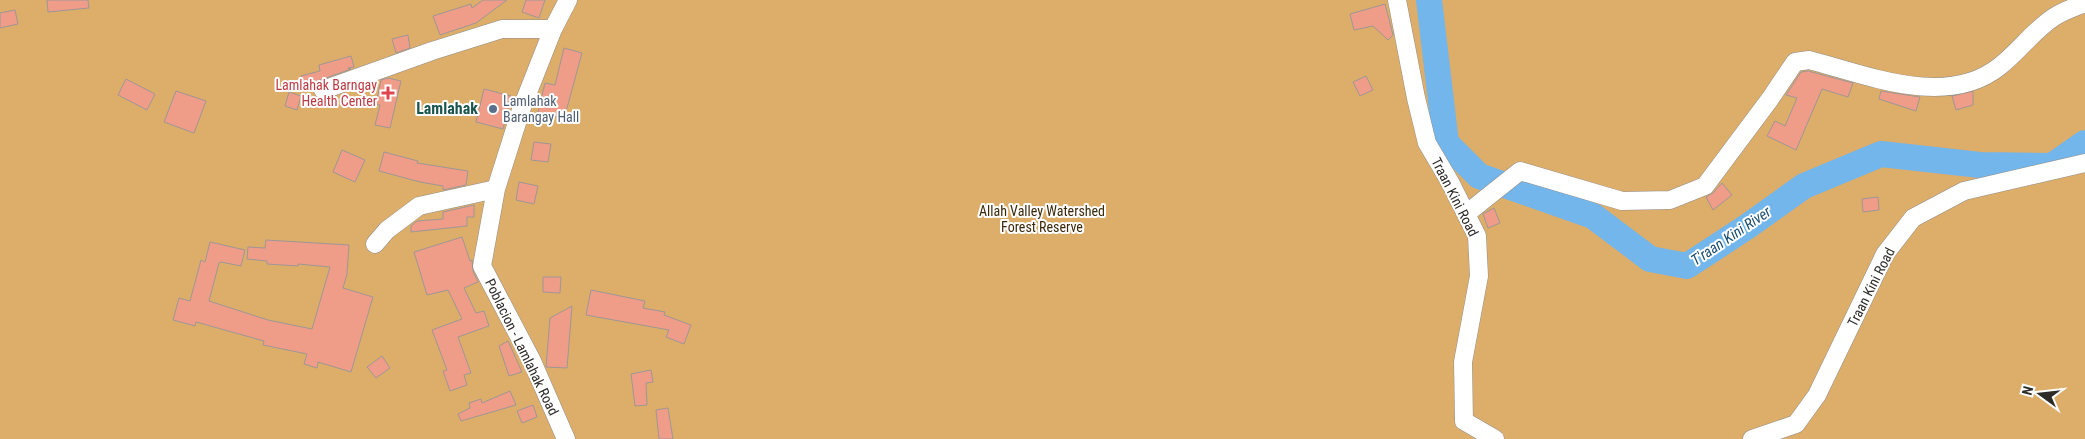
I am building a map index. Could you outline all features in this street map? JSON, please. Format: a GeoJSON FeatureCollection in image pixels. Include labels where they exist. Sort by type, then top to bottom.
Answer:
{"type":"FeatureCollection","features":[{"type":"Feature","properties":{"kind":"street","name":"Poblacion - Lamlahak Road"},"geometry":{"type":"LineString","coordinates":[[566,439],[532,361],[482,266],[496,189],[521,110],[553,29],[568,0]]}},
{"type":"Feature","properties":{"kind":"street","name":"Traan Kini Road"},"geometry":{"type":"LineString","coordinates":[[1397,0],[1416,98],[1427,143],[1477,236],[1480,276],[1463,362],[1464,421],[1470,432],[1495,439]]}},
{"type":"Feature","properties":{"kind":"street"},"geometry":{"type":"LineString","coordinates":[[1466,214],[1520,171],[1622,201],[1670,200],[1705,186],[1770,99],[1795,62],[1809,60],[1903,85],[1948,87],[1971,82],[1999,68],[2054,17],[2085,3]]}},
{"type":"Feature","properties":{"kind":"street"},"geometry":{"type":"LineString","coordinates":[[323,90],[432,51],[502,29],[553,29]]}},
{"type":"Feature","properties":{"kind":"street","name":"Traan Kini Road"},"geometry":{"type":"LineString","coordinates":[[1752,439],[1796,424],[1818,395],[1885,254],[1913,218],[1964,191],[2085,163]]}},
{"type":"Feature","properties":{"kind":"street"},"geometry":{"type":"LineString","coordinates":[[375,244],[387,230],[419,206],[496,189]]}},
{"type":"Feature","properties":{"kind":"green space","name":"Allah Valley Watershed Forest Reserve"},"geometry":{"type":"Polygon","coordinates":[[[0,0],[2085,0],[2085,439],[0,439],[0,0]]]}},
{"type":"Feature","properties":{"kind":"building"},"geometry":{"type":"Polygon","coordinates":[[[47,0],[88,0],[89,8],[48,12],[47,0]]]}},
{"type":"Feature","properties":{"kind":"building"},"geometry":{"type":"Polygon","coordinates":[[[483,0],[507,0],[476,23],[440,35],[433,16],[471,4],[472,8],[483,0]]]}},
{"type":"Feature","properties":{"kind":"building"},"geometry":{"type":"Polygon","coordinates":[[[526,0],[545,0],[539,18],[522,12],[526,0]]]}},
{"type":"Feature","properties":{"kind":"building"},"geometry":{"type":"Polygon","coordinates":[[[1385,4],[1393,35],[1388,40],[1373,26],[1354,30],[1350,14],[1385,4]]]}},
{"type":"Feature","properties":{"kind":"building"},"geometry":{"type":"Polygon","coordinates":[[[15,10],[18,24],[0,28],[0,13],[15,10]]]}},
{"type":"Feature","properties":{"kind":"building"},"geometry":{"type":"Polygon","coordinates":[[[408,35],[410,48],[396,53],[392,39],[408,35]]]}},
{"type":"Feature","properties":{"kind":"building"},"geometry":{"type":"Polygon","coordinates":[[[564,48],[582,53],[564,119],[538,112],[545,83],[555,85],[564,48]]]}},
{"type":"Feature","properties":{"kind":"building"},"geometry":{"type":"Polygon","coordinates":[[[351,56],[354,67],[348,68],[351,69],[304,86],[301,76],[320,71],[319,65],[351,56]]]}},
{"type":"Feature","properties":{"kind":"building"},"geometry":{"type":"Polygon","coordinates":[[[1808,71],[1853,83],[1848,97],[1822,89],[1796,150],[1767,136],[1775,121],[1785,126],[1797,98],[1786,95],[1801,72],[1808,71]]]}},
{"type":"Feature","properties":{"kind":"building"},"geometry":{"type":"Polygon","coordinates":[[[1366,76],[1373,90],[1360,96],[1353,82],[1366,76]]]}},
{"type":"Feature","properties":{"kind":"building","name":"Lamlahak Barngay Health Center"},"geometry":{"type":"Polygon","coordinates":[[[388,78],[401,81],[390,128],[375,125],[380,105],[376,104],[381,80],[388,78]]]}},
{"type":"Feature","properties":{"kind":"building"},"geometry":{"type":"Polygon","coordinates":[[[126,79],[155,94],[147,110],[118,95],[126,79]]]}},
{"type":"Feature","properties":{"kind":"building","name":"Lamlahak Barangay Hall"},"geometry":{"type":"Polygon","coordinates":[[[484,89],[511,96],[503,129],[476,122],[484,89]]]}},
{"type":"Feature","properties":{"kind":"building"},"geometry":{"type":"Polygon","coordinates":[[[176,91],[206,101],[194,133],[164,122],[176,91]]]}},
{"type":"Feature","properties":{"kind":"building"},"geometry":{"type":"Polygon","coordinates":[[[1881,91],[1920,97],[1916,111],[1879,99],[1881,91]]]}},
{"type":"Feature","properties":{"kind":"building"},"geometry":{"type":"Polygon","coordinates":[[[1973,91],[1973,105],[1956,110],[1952,96],[1973,91]]]}},
{"type":"Feature","properties":{"kind":"building"},"geometry":{"type":"Polygon","coordinates":[[[289,92],[301,96],[297,110],[285,106],[289,92]]]}},
{"type":"Feature","properties":{"kind":"building"},"geometry":{"type":"Polygon","coordinates":[[[534,142],[551,144],[548,162],[531,160],[534,142]]]}},
{"type":"Feature","properties":{"kind":"building"},"geometry":{"type":"Polygon","coordinates":[[[342,150],[365,160],[355,182],[333,172],[342,150]]]}},
{"type":"Feature","properties":{"kind":"building"},"geometry":{"type":"Polygon","coordinates":[[[384,152],[418,161],[417,163],[468,171],[466,185],[443,190],[443,186],[379,171],[384,152]]]}},
{"type":"Feature","properties":{"kind":"building"},"geometry":{"type":"Polygon","coordinates":[[[519,182],[538,186],[534,204],[516,200],[519,182]]]}},
{"type":"Feature","properties":{"kind":"building"},"geometry":{"type":"Polygon","coordinates":[[[1722,183],[1732,195],[1713,210],[1706,197],[1713,193],[1722,183]]]}},
{"type":"Feature","properties":{"kind":"building"},"geometry":{"type":"Polygon","coordinates":[[[1878,197],[1879,210],[1863,212],[1862,199],[1878,197]]]}},
{"type":"Feature","properties":{"kind":"building"},"geometry":{"type":"Polygon","coordinates":[[[474,205],[474,217],[467,217],[467,226],[411,232],[411,226],[417,221],[443,219],[443,212],[474,205]]]}},
{"type":"Feature","properties":{"kind":"building"},"geometry":{"type":"Polygon","coordinates":[[[1494,208],[1500,223],[1488,228],[1483,214],[1494,208]]]}},
{"type":"Feature","properties":{"kind":"building"},"geometry":{"type":"Polygon","coordinates":[[[462,237],[470,261],[472,260],[473,271],[478,282],[464,288],[476,313],[484,311],[489,326],[458,337],[471,373],[464,375],[467,385],[450,391],[443,371],[447,370],[432,330],[462,319],[448,290],[427,295],[414,252],[462,237]]]}},
{"type":"Feature","properties":{"kind":"building"},"geometry":{"type":"Polygon","coordinates":[[[266,240],[349,245],[347,274],[343,288],[373,297],[351,372],[318,362],[317,368],[304,364],[307,354],[263,345],[264,341],[196,322],[195,326],[173,320],[179,298],[190,301],[201,260],[205,262],[210,242],[245,250],[241,266],[219,263],[209,301],[268,320],[312,329],[330,267],[267,264],[267,261],[247,259],[248,247],[265,248],[266,240]]]}},
{"type":"Feature","properties":{"kind":"building"},"geometry":{"type":"Polygon","coordinates":[[[543,277],[561,277],[560,293],[543,292],[543,277]]]}},
{"type":"Feature","properties":{"kind":"building"},"geometry":{"type":"Polygon","coordinates":[[[591,290],[645,301],[643,308],[665,312],[664,315],[691,325],[684,344],[666,337],[669,330],[586,315],[591,290]]]}},
{"type":"Feature","properties":{"kind":"building"},"geometry":{"type":"Polygon","coordinates":[[[572,306],[567,368],[546,367],[550,318],[572,306]]]}},
{"type":"Feature","properties":{"kind":"building"},"geometry":{"type":"Polygon","coordinates":[[[508,341],[522,372],[509,376],[499,346],[508,341]]]}},
{"type":"Feature","properties":{"kind":"building"},"geometry":{"type":"Polygon","coordinates":[[[382,356],[390,368],[376,378],[367,367],[382,356]]]}},
{"type":"Feature","properties":{"kind":"building"},"geometry":{"type":"Polygon","coordinates":[[[651,370],[653,382],[646,383],[647,405],[635,406],[631,374],[651,370]]]}},
{"type":"Feature","properties":{"kind":"building"},"geometry":{"type":"Polygon","coordinates":[[[510,391],[516,405],[461,421],[458,414],[470,408],[469,403],[481,399],[482,403],[510,391]]]}},
{"type":"Feature","properties":{"kind":"building"},"geometry":{"type":"Polygon","coordinates":[[[533,405],[537,417],[522,423],[517,411],[533,405]]]}},
{"type":"Feature","properties":{"kind":"building"},"geometry":{"type":"Polygon","coordinates":[[[668,408],[673,439],[659,439],[656,410],[668,408]]]}},
{"type":"Feature","properties":{"kind":"waterway","name":"T'raan Kini River"},"geometry":{"type":"LineString","coordinates":[[1429,0],[1446,143],[1479,176],[1593,216],[1650,259],[1687,266],[1804,186],[1881,154],[1980,165],[2052,166],[2085,143]]}},
{"type":"Feature","properties":{"kind":"place","name":"Lamlahak Barngay Health Center"},"geometry":{"type":"Point","coordinates":[388,93]}},
{"type":"Feature","properties":{"kind":"place","name":"Lamlahak Barangay Hall"},"geometry":{"type":"Point","coordinates":[493,109]}},
{"type":"Feature","properties":{"kind":"district","name":"Lamlahak"},"geometry":{"type":"Point","coordinates":[447,108]}}]}
